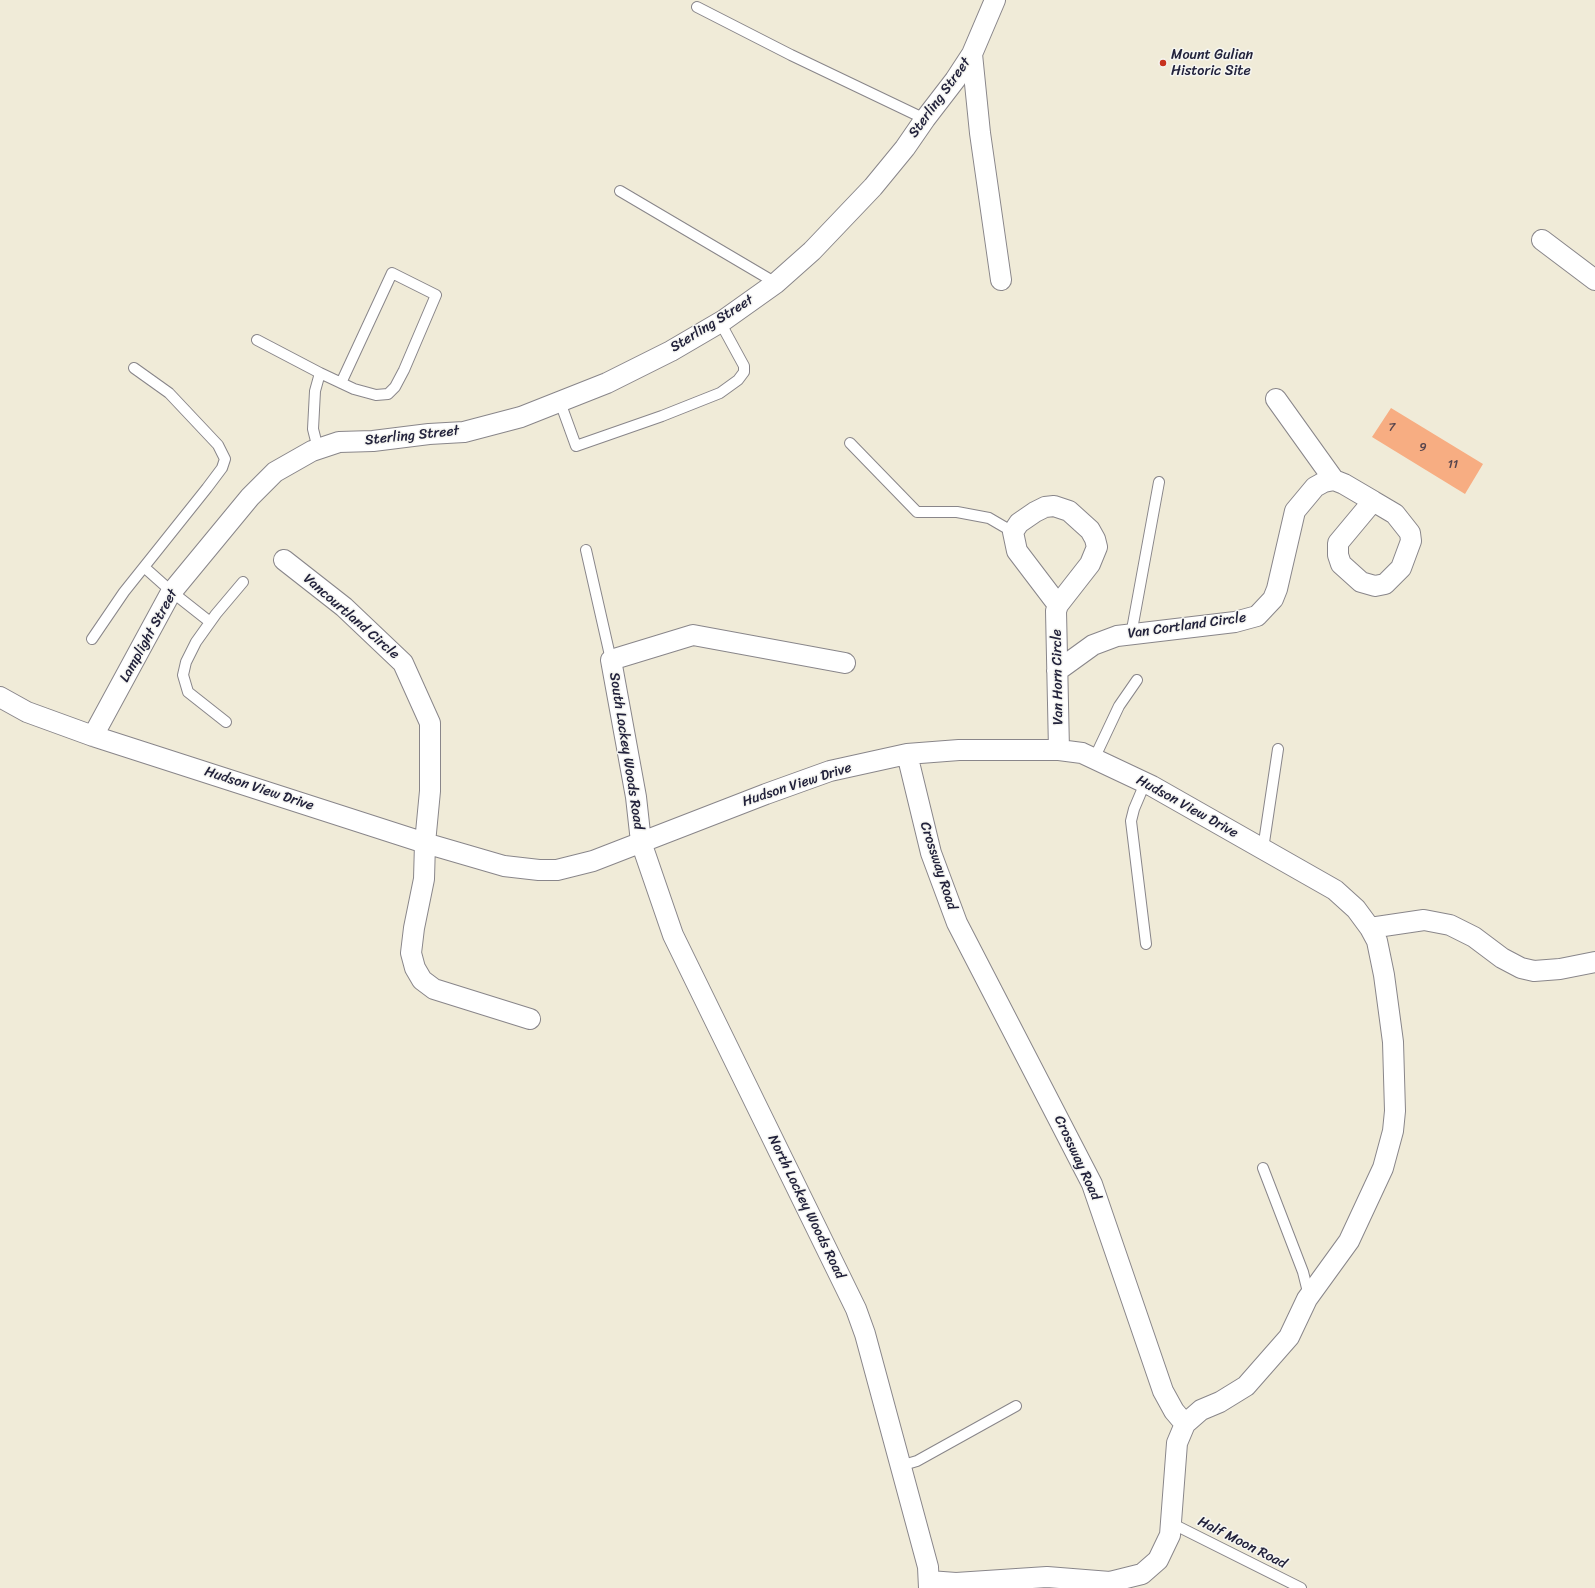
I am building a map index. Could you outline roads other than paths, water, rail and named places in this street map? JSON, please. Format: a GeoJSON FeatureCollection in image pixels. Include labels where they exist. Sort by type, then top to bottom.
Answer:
{"type":"FeatureCollection","features":[{"type":"Feature","properties":{"kind":"street","name":"Sterling Street"},"geometry":{"type":"LineString","coordinates":[[310,452],[339,442],[373,441],[429,434],[464,432],[521,417],[607,383],[670,351],[720,322],[776,283],[812,251],[873,187],[905,148],[955,80],[972,54],[995,0]]}},
{"type":"Feature","properties":{"kind":"street"},"geometry":{"type":"LineString","coordinates":[[972,54],[980,133],[1001,280]]}},
{"type":"Feature","properties":{"kind":"street"},"geometry":{"type":"LineString","coordinates":[[1542,240],[1595,280]]}},
{"type":"Feature","properties":{"kind":"street"},"geometry":{"type":"LineString","coordinates":[[1276,399],[1334,480],[1344,484],[1373,501]]}},
{"type":"Feature","properties":{"kind":"street","name":"Lamplight Street"},"geometry":{"type":"LineString","coordinates":[[93,736],[172,592],[250,497],[275,472],[310,452]]}},
{"type":"Feature","properties":{"kind":"street","name":"Van Cortland Circle"},"geometry":{"type":"LineString","coordinates":[[1058,671],[1093,645],[1117,636],[1235,622],[1257,616],[1273,599],[1277,589],[1295,511],[1315,487],[1324,482],[1334,480]]}},
{"type":"Feature","properties":{"kind":"street"},"geometry":{"type":"LineString","coordinates":[[1054,506],[1069,511],[1090,530],[1097,547],[1090,564],[1058,605],[1017,551],[1012,532],[1019,523],[1035,512],[1045,507],[1054,506]]}},
{"type":"Feature","properties":{"kind":"street","name":"Vancourtland Circle"},"geometry":{"type":"LineString","coordinates":[[284,560],[344,607],[403,662],[430,722],[430,791],[425,843]]}},
{"type":"Feature","properties":{"kind":"street","name":"Van Horn Circle"},"geometry":{"type":"LineString","coordinates":[[1058,605],[1056,612],[1059,750]]}},
{"type":"Feature","properties":{"kind":"street","name":"South Lockey Woods Road"},"geometry":{"type":"LineString","coordinates":[[641,842],[636,796],[611,660],[693,636],[845,663]]}},
{"type":"Feature","properties":{"kind":"street"},"geometry":{"type":"LineString","coordinates":[[5,704],[93,736]]}},
{"type":"Feature","properties":{"kind":"street","name":"Hudson View Drive"},"geometry":{"type":"LineString","coordinates":[[93,736],[425,843],[504,866],[539,870],[557,870],[593,861],[830,771],[907,754],[959,750],[1059,750],[1082,753],[1145,783],[1335,890],[1356,909],[1370,928],[1377,941],[1384,975],[1393,1042],[1395,1111],[1393,1131],[1383,1168],[1349,1241],[1309,1296],[1289,1337],[1246,1386],[1220,1402],[1200,1410],[1185,1424]]}},
{"type":"Feature","properties":{"kind":"street","name":"Crossway Road"},"geometry":{"type":"LineString","coordinates":[[907,754],[931,853],[957,923],[1092,1184],[1163,1390],[1174,1411],[1185,1424]]}},
{"type":"Feature","properties":{"kind":"street","name":"North Lockey Woods Road"},"geometry":{"type":"LineString","coordinates":[[641,842],[673,935],[856,1309],[865,1334],[928,1568],[929,1584]]}},
{"type":"Feature","properties":{"kind":"street"},"geometry":{"type":"LineString","coordinates":[[425,843],[424,879],[414,928],[411,953],[415,968],[422,980],[434,989],[530,1019]]}},
{"type":"Feature","properties":{"kind":"street"},"geometry":{"type":"LineString","coordinates":[[1370,928],[1424,920],[1450,926],[1474,937],[1502,958],[1521,968],[1534,971],[1560,969],[1595,962]]}},
{"type":"Feature","properties":{"kind":"street"},"geometry":{"type":"LineString","coordinates":[[929,1584],[1047,1577],[1110,1582],[1142,1574],[1158,1560],[1170,1535],[1177,1443],[1185,1424]]}},
{"type":"Feature","properties":{"kind":"lane"},"geometry":{"type":"LineString","coordinates":[[697,7],[791,55],[925,119]]}},
{"type":"Feature","properties":{"kind":"lane"},"geometry":{"type":"LineString","coordinates":[[620,191],[776,283]]}},
{"type":"Feature","properties":{"kind":"lane"},"geometry":{"type":"LineString","coordinates":[[257,340],[320,373],[341,383],[354,389],[376,395],[388,394],[395,387],[404,370],[436,295],[392,273],[341,383]]}},
{"type":"Feature","properties":{"kind":"lane"},"geometry":{"type":"LineString","coordinates":[[560,402],[576,446],[662,416],[720,393],[738,380],[744,372],[744,366],[720,322]]}},
{"type":"Feature","properties":{"kind":"lane"},"geometry":{"type":"LineString","coordinates":[[92,639],[124,592],[222,468],[225,459],[218,445],[169,393],[134,368]]}},
{"type":"Feature","properties":{"kind":"lane"},"geometry":{"type":"LineString","coordinates":[[310,452],[316,391],[320,373]]}},
{"type":"Feature","properties":{"kind":"lane"},"geometry":{"type":"LineString","coordinates":[[850,443],[917,512],[957,512],[989,518],[1012,532]]}},
{"type":"Feature","properties":{"kind":"lane"},"geometry":{"type":"LineString","coordinates":[[1131,635],[1159,482]]}},
{"type":"Feature","properties":{"kind":"lane"},"geometry":{"type":"LineString","coordinates":[[586,550],[611,660]]}},
{"type":"Feature","properties":{"kind":"lane"},"geometry":{"type":"LineString","coordinates":[[144,567],[172,592],[210,622]]}},
{"type":"Feature","properties":{"kind":"lane"},"geometry":{"type":"LineString","coordinates":[[226,722],[188,692],[183,675],[186,662],[196,642],[210,622],[243,582]]}},
{"type":"Feature","properties":{"kind":"lane"},"geometry":{"type":"LineString","coordinates":[[1094,759],[1119,706],[1136,680]]}},
{"type":"Feature","properties":{"kind":"lane"},"geometry":{"type":"LineString","coordinates":[[1263,849],[1278,749]]}},
{"type":"Feature","properties":{"kind":"lane"},"geometry":{"type":"LineString","coordinates":[[1145,783],[1134,809],[1131,821],[1146,944]]}},
{"type":"Feature","properties":{"kind":"lane"},"geometry":{"type":"LineString","coordinates":[[1263,1168],[1303,1272],[1309,1296]]}},
{"type":"Feature","properties":{"kind":"lane"},"geometry":{"type":"LineString","coordinates":[[900,1466],[917,1461],[1016,1406]]}},
{"type":"Feature","properties":{"kind":"lane","name":"Half Moon Road"},"geometry":{"type":"LineString","coordinates":[[1171,1523],[1301,1588]]}},
{"type":"Feature","properties":{"kind":"place","name":"Mount Gulian Historic Site"},"geometry":{"type":"Point","coordinates":[1163,63]}}]}
